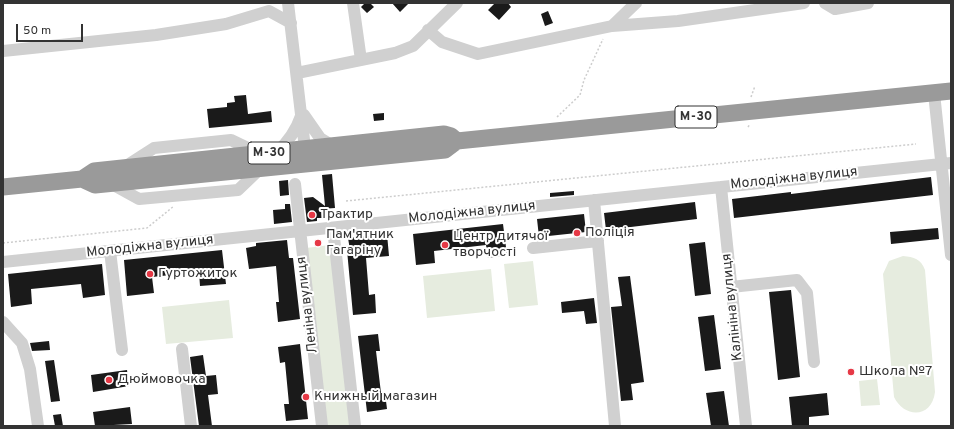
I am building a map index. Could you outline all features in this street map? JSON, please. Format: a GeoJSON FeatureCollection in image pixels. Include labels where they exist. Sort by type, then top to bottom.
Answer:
{"type":"FeatureCollection","features":[{"type":"Feature","properties":{"kind":"highway","name":"М-30"},"geometry":{"type":"LineString","coordinates":[[82,179],[95,185],[260,161],[283,156],[306,156],[444,134],[451,136],[457,141],[951,92]]}},
{"type":"Feature","properties":{"kind":"highway","name":"М-30"},"geometry":{"type":"LineString","coordinates":[[3,187],[82,179],[94,171],[260,161]]}},
{"type":"Feature","properties":{"kind":"street"},"geometry":{"type":"LineString","coordinates":[[288,3],[306,156]]}},
{"type":"Feature","properties":{"kind":"street"},"geometry":{"type":"LineString","coordinates":[[353,3],[361,60]]}},
{"type":"Feature","properties":{"kind":"street"},"geometry":{"type":"LineString","coordinates":[[297,73],[395,53],[413,46],[457,3]]}},
{"type":"Feature","properties":{"kind":"street"},"geometry":{"type":"LineString","coordinates":[[612,26],[636,3]]}},
{"type":"Feature","properties":{"kind":"street"},"geometry":{"type":"LineString","coordinates":[[428,30],[442,42],[478,54],[612,26],[678,21],[804,3]]}},
{"type":"Feature","properties":{"kind":"street"},"geometry":{"type":"LineString","coordinates":[[825,3],[835,9],[868,3]]}},
{"type":"Feature","properties":{"kind":"street"},"geometry":{"type":"LineString","coordinates":[[3,51],[156,35],[226,24],[269,11],[291,23]]}},
{"type":"Feature","properties":{"kind":"street"},"geometry":{"type":"LineString","coordinates":[[934,93],[946,164],[951,255]]}},
{"type":"Feature","properties":{"kind":"street"},"geometry":{"type":"LineString","coordinates":[[302,113],[330,151]]}},
{"type":"Feature","properties":{"kind":"street"},"geometry":{"type":"LineString","coordinates":[[283,156],[286,144],[296,132],[302,113]]}},
{"type":"Feature","properties":{"kind":"street","name":"Молодіжна вулиця"},"geometry":{"type":"LineString","coordinates":[[3,262],[946,164]]}},
{"type":"Feature","properties":{"kind":"street","name":"Леніна вулиця"},"geometry":{"type":"LineString","coordinates":[[295,184],[322,426]]}},
{"type":"Feature","properties":{"kind":"street","name":"Калініна вулиця"},"geometry":{"type":"LineString","coordinates":[[721,187],[746,426]]}},
{"type":"Feature","properties":{"kind":"street"},"geometry":{"type":"LineString","coordinates":[[594,200],[615,426]]}},
{"type":"Feature","properties":{"kind":"street"},"geometry":{"type":"LineString","coordinates":[[333,228],[355,426]]}},
{"type":"Feature","properties":{"kind":"street"},"geometry":{"type":"LineString","coordinates":[[533,248],[598,241]]}},
{"type":"Feature","properties":{"kind":"street"},"geometry":{"type":"LineString","coordinates":[[110,251],[122,350]]}},
{"type":"Feature","properties":{"kind":"street"},"geometry":{"type":"LineString","coordinates":[[731,287],[797,280],[806,294],[814,362]]}},
{"type":"Feature","properties":{"kind":"street"},"geometry":{"type":"LineString","coordinates":[[3,322],[22,343],[30,369],[38,426]]}},
{"type":"Feature","properties":{"kind":"street"},"geometry":{"type":"LineString","coordinates":[[182,349],[191,426]]}},
{"type":"Feature","properties":{"kind":"path"},"geometry":{"type":"LineString","coordinates":[[557,117],[580,95],[584,80],[601,41],[612,26]]}},
{"type":"Feature","properties":{"kind":"path"},"geometry":{"type":"LineString","coordinates":[[750,98],[755,86]]}},
{"type":"Feature","properties":{"kind":"path"},"geometry":{"type":"LineString","coordinates":[[346,201],[916,144]]}},
{"type":"Feature","properties":{"kind":"path"},"geometry":{"type":"LineString","coordinates":[[3,243],[147,228],[177,204]]}},
{"type":"Feature","properties":{"kind":"shaded area"},"geometry":{"type":"Polygon","coordinates":[[[330,245],[350,426],[325,426],[306,248],[330,245]]]}},
{"type":"Feature","properties":{"kind":"shaded area"},"geometry":{"type":"Polygon","coordinates":[[[903,256],[917,259],[925,270],[935,392],[933,401],[929,407],[924,411],[918,412],[911,412],[905,409],[894,397],[883,274],[889,261],[903,256]]]}},
{"type":"Feature","properties":{"kind":"shaded area"},"geometry":{"type":"Polygon","coordinates":[[[533,261],[538,305],[509,308],[504,264],[533,261]]]}},
{"type":"Feature","properties":{"kind":"shaded area"},"geometry":{"type":"Polygon","coordinates":[[[491,269],[495,311],[427,318],[423,276],[491,269]]]}},
{"type":"Feature","properties":{"kind":"shaded area"},"geometry":{"type":"Polygon","coordinates":[[[229,300],[233,338],[166,344],[162,307],[229,300]]]}},
{"type":"Feature","properties":{"kind":"shaded area"},"geometry":{"type":"Polygon","coordinates":[[[877,379],[880,405],[861,406],[859,381],[877,379]]]}},
{"type":"Feature","properties":{"kind":"building"},"geometry":{"type":"Polygon","coordinates":[[[365,3],[370,3],[374,7],[367,13],[361,7],[365,3]]]}},
{"type":"Feature","properties":{"kind":"building"},"geometry":{"type":"Polygon","coordinates":[[[392,3],[409,3],[400,12],[392,3]]]}},
{"type":"Feature","properties":{"kind":"building"},"geometry":{"type":"Polygon","coordinates":[[[495,3],[508,3],[511,7],[499,20],[488,10],[495,3]]]}},
{"type":"Feature","properties":{"kind":"building"},"geometry":{"type":"Polygon","coordinates":[[[548,11],[553,23],[545,26],[541,14],[548,11]]]}},
{"type":"Feature","properties":{"kind":"building"},"geometry":{"type":"Polygon","coordinates":[[[246,95],[248,114],[271,111],[272,122],[209,128],[207,109],[227,107],[227,103],[235,102],[234,96],[246,95]]]}},
{"type":"Feature","properties":{"kind":"building"},"geometry":{"type":"Polygon","coordinates":[[[384,113],[384,120],[374,121],[373,114],[384,113]]]}},
{"type":"Feature","properties":{"kind":"building"},"geometry":{"type":"Polygon","coordinates":[[[332,174],[335,208],[321,209],[322,218],[317,218],[317,221],[307,222],[304,198],[313,197],[325,206],[322,175],[332,174]]]}},
{"type":"Feature","properties":{"kind":"building"},"geometry":{"type":"Polygon","coordinates":[[[931,177],[933,195],[734,218],[732,199],[791,192],[791,194],[931,177]]]}},
{"type":"Feature","properties":{"kind":"building"},"geometry":{"type":"Polygon","coordinates":[[[288,180],[289,195],[280,196],[279,181],[288,180]]]}},
{"type":"Feature","properties":{"kind":"building"},"geometry":{"type":"Polygon","coordinates":[[[574,191],[574,195],[550,197],[550,193],[574,191]]]}},
{"type":"Feature","properties":{"kind":"building"},"geometry":{"type":"Polygon","coordinates":[[[695,202],[697,219],[606,230],[604,213],[695,202]]]}},
{"type":"Feature","properties":{"kind":"building"},"geometry":{"type":"Polygon","coordinates":[[[285,204],[290,204],[292,222],[274,224],[273,210],[285,209],[285,204]]]}},
{"type":"Feature","properties":{"kind":"building"},"geometry":{"type":"Polygon","coordinates":[[[584,214],[586,232],[539,237],[537,219],[584,214]]]}},
{"type":"Feature","properties":{"kind":"building","name":"Центр дитячої творчості"},"geometry":{"type":"Polygon","coordinates":[[[503,224],[507,255],[488,258],[486,245],[434,251],[435,263],[416,265],[413,234],[503,224]]]}},
{"type":"Feature","properties":{"kind":"building"},"geometry":{"type":"Polygon","coordinates":[[[938,228],[939,239],[891,244],[890,232],[938,228]]]}},
{"type":"Feature","properties":{"kind":"building"},"geometry":{"type":"Polygon","coordinates":[[[387,234],[389,256],[366,258],[369,295],[375,294],[376,313],[353,315],[347,250],[350,250],[348,238],[387,234]]]}},
{"type":"Feature","properties":{"kind":"building"},"geometry":{"type":"Polygon","coordinates":[[[287,240],[289,258],[293,258],[300,319],[278,322],[276,302],[279,302],[276,266],[249,269],[246,248],[256,246],[256,243],[287,240]]]}},
{"type":"Feature","properties":{"kind":"building"},"geometry":{"type":"Polygon","coordinates":[[[705,242],[711,294],[695,296],[689,244],[705,242]]]}},
{"type":"Feature","properties":{"kind":"building","name":"Гуртожиток"},"geometry":{"type":"Polygon","coordinates":[[[222,250],[226,284],[200,286],[199,272],[152,277],[154,293],[127,296],[124,260],[222,250]]]}},
{"type":"Feature","properties":{"kind":"building"},"geometry":{"type":"Polygon","coordinates":[[[102,264],[105,295],[83,298],[81,284],[31,289],[32,304],[11,307],[8,274],[102,264]]]}},
{"type":"Feature","properties":{"kind":"building"},"geometry":{"type":"Polygon","coordinates":[[[630,276],[644,382],[631,384],[633,400],[621,401],[611,307],[622,306],[618,277],[630,276]]]}},
{"type":"Feature","properties":{"kind":"building"},"geometry":{"type":"Polygon","coordinates":[[[791,290],[800,377],[778,380],[769,292],[791,290]]]}},
{"type":"Feature","properties":{"kind":"building"},"geometry":{"type":"Polygon","coordinates":[[[594,298],[597,323],[586,324],[584,311],[562,313],[561,302],[594,298]]]}},
{"type":"Feature","properties":{"kind":"building"},"geometry":{"type":"Polygon","coordinates":[[[714,315],[721,369],[705,371],[698,317],[714,315]]]}},
{"type":"Feature","properties":{"kind":"building"},"geometry":{"type":"Polygon","coordinates":[[[378,334],[380,351],[376,351],[381,393],[385,393],[387,409],[367,412],[358,336],[378,334]]]}},
{"type":"Feature","properties":{"kind":"building"},"geometry":{"type":"Polygon","coordinates":[[[49,341],[50,350],[32,351],[30,343],[49,341]]]}},
{"type":"Feature","properties":{"kind":"building"},"geometry":{"type":"Polygon","coordinates":[[[300,344],[308,419],[286,421],[284,404],[289,404],[285,362],[280,363],[278,347],[300,344]]]}},
{"type":"Feature","properties":{"kind":"building"},"geometry":{"type":"Polygon","coordinates":[[[203,355],[206,376],[216,375],[218,394],[208,395],[212,426],[199,426],[190,357],[203,355]]]}},
{"type":"Feature","properties":{"kind":"building"},"geometry":{"type":"Polygon","coordinates":[[[54,360],[60,401],[51,402],[45,361],[54,360]]]}},
{"type":"Feature","properties":{"kind":"building"},"geometry":{"type":"Polygon","coordinates":[[[127,370],[129,386],[93,392],[91,375],[127,370]]]}},
{"type":"Feature","properties":{"kind":"building"},"geometry":{"type":"Polygon","coordinates":[[[724,391],[729,426],[711,426],[706,393],[724,391]]]}},
{"type":"Feature","properties":{"kind":"building"},"geometry":{"type":"Polygon","coordinates":[[[827,393],[829,415],[809,417],[809,426],[792,426],[789,397],[827,393]]]}},
{"type":"Feature","properties":{"kind":"building"},"geometry":{"type":"Polygon","coordinates":[[[130,407],[132,424],[95,426],[93,412],[130,407]]]}},
{"type":"Feature","properties":{"kind":"building"},"geometry":{"type":"Polygon","coordinates":[[[61,414],[63,426],[55,426],[53,415],[61,414]]]}},
{"type":"Feature","properties":{"kind":"place","name":"Трактир"},"geometry":{"type":"Point","coordinates":[312,215]}},
{"type":"Feature","properties":{"kind":"place","name":"Поліція"},"geometry":{"type":"Point","coordinates":[577,233]}},
{"type":"Feature","properties":{"kind":"place","name":"Пам'ятник Гагаріну"},"geometry":{"type":"Point","coordinates":[318,243]}},
{"type":"Feature","properties":{"kind":"place","name":"Центр дитячої творчості"},"geometry":{"type":"Point","coordinates":[445,245]}},
{"type":"Feature","properties":{"kind":"place","name":"Гуртожиток"},"geometry":{"type":"Point","coordinates":[150,274]}},
{"type":"Feature","properties":{"kind":"place","name":"Школа №7"},"geometry":{"type":"Point","coordinates":[851,372]}},
{"type":"Feature","properties":{"kind":"place","name":"Дюймовочка"},"geometry":{"type":"Point","coordinates":[109,380]}},
{"type":"Feature","properties":{"kind":"place","name":"Книжный магазин"},"geometry":{"type":"Point","coordinates":[306,397]}}]}
